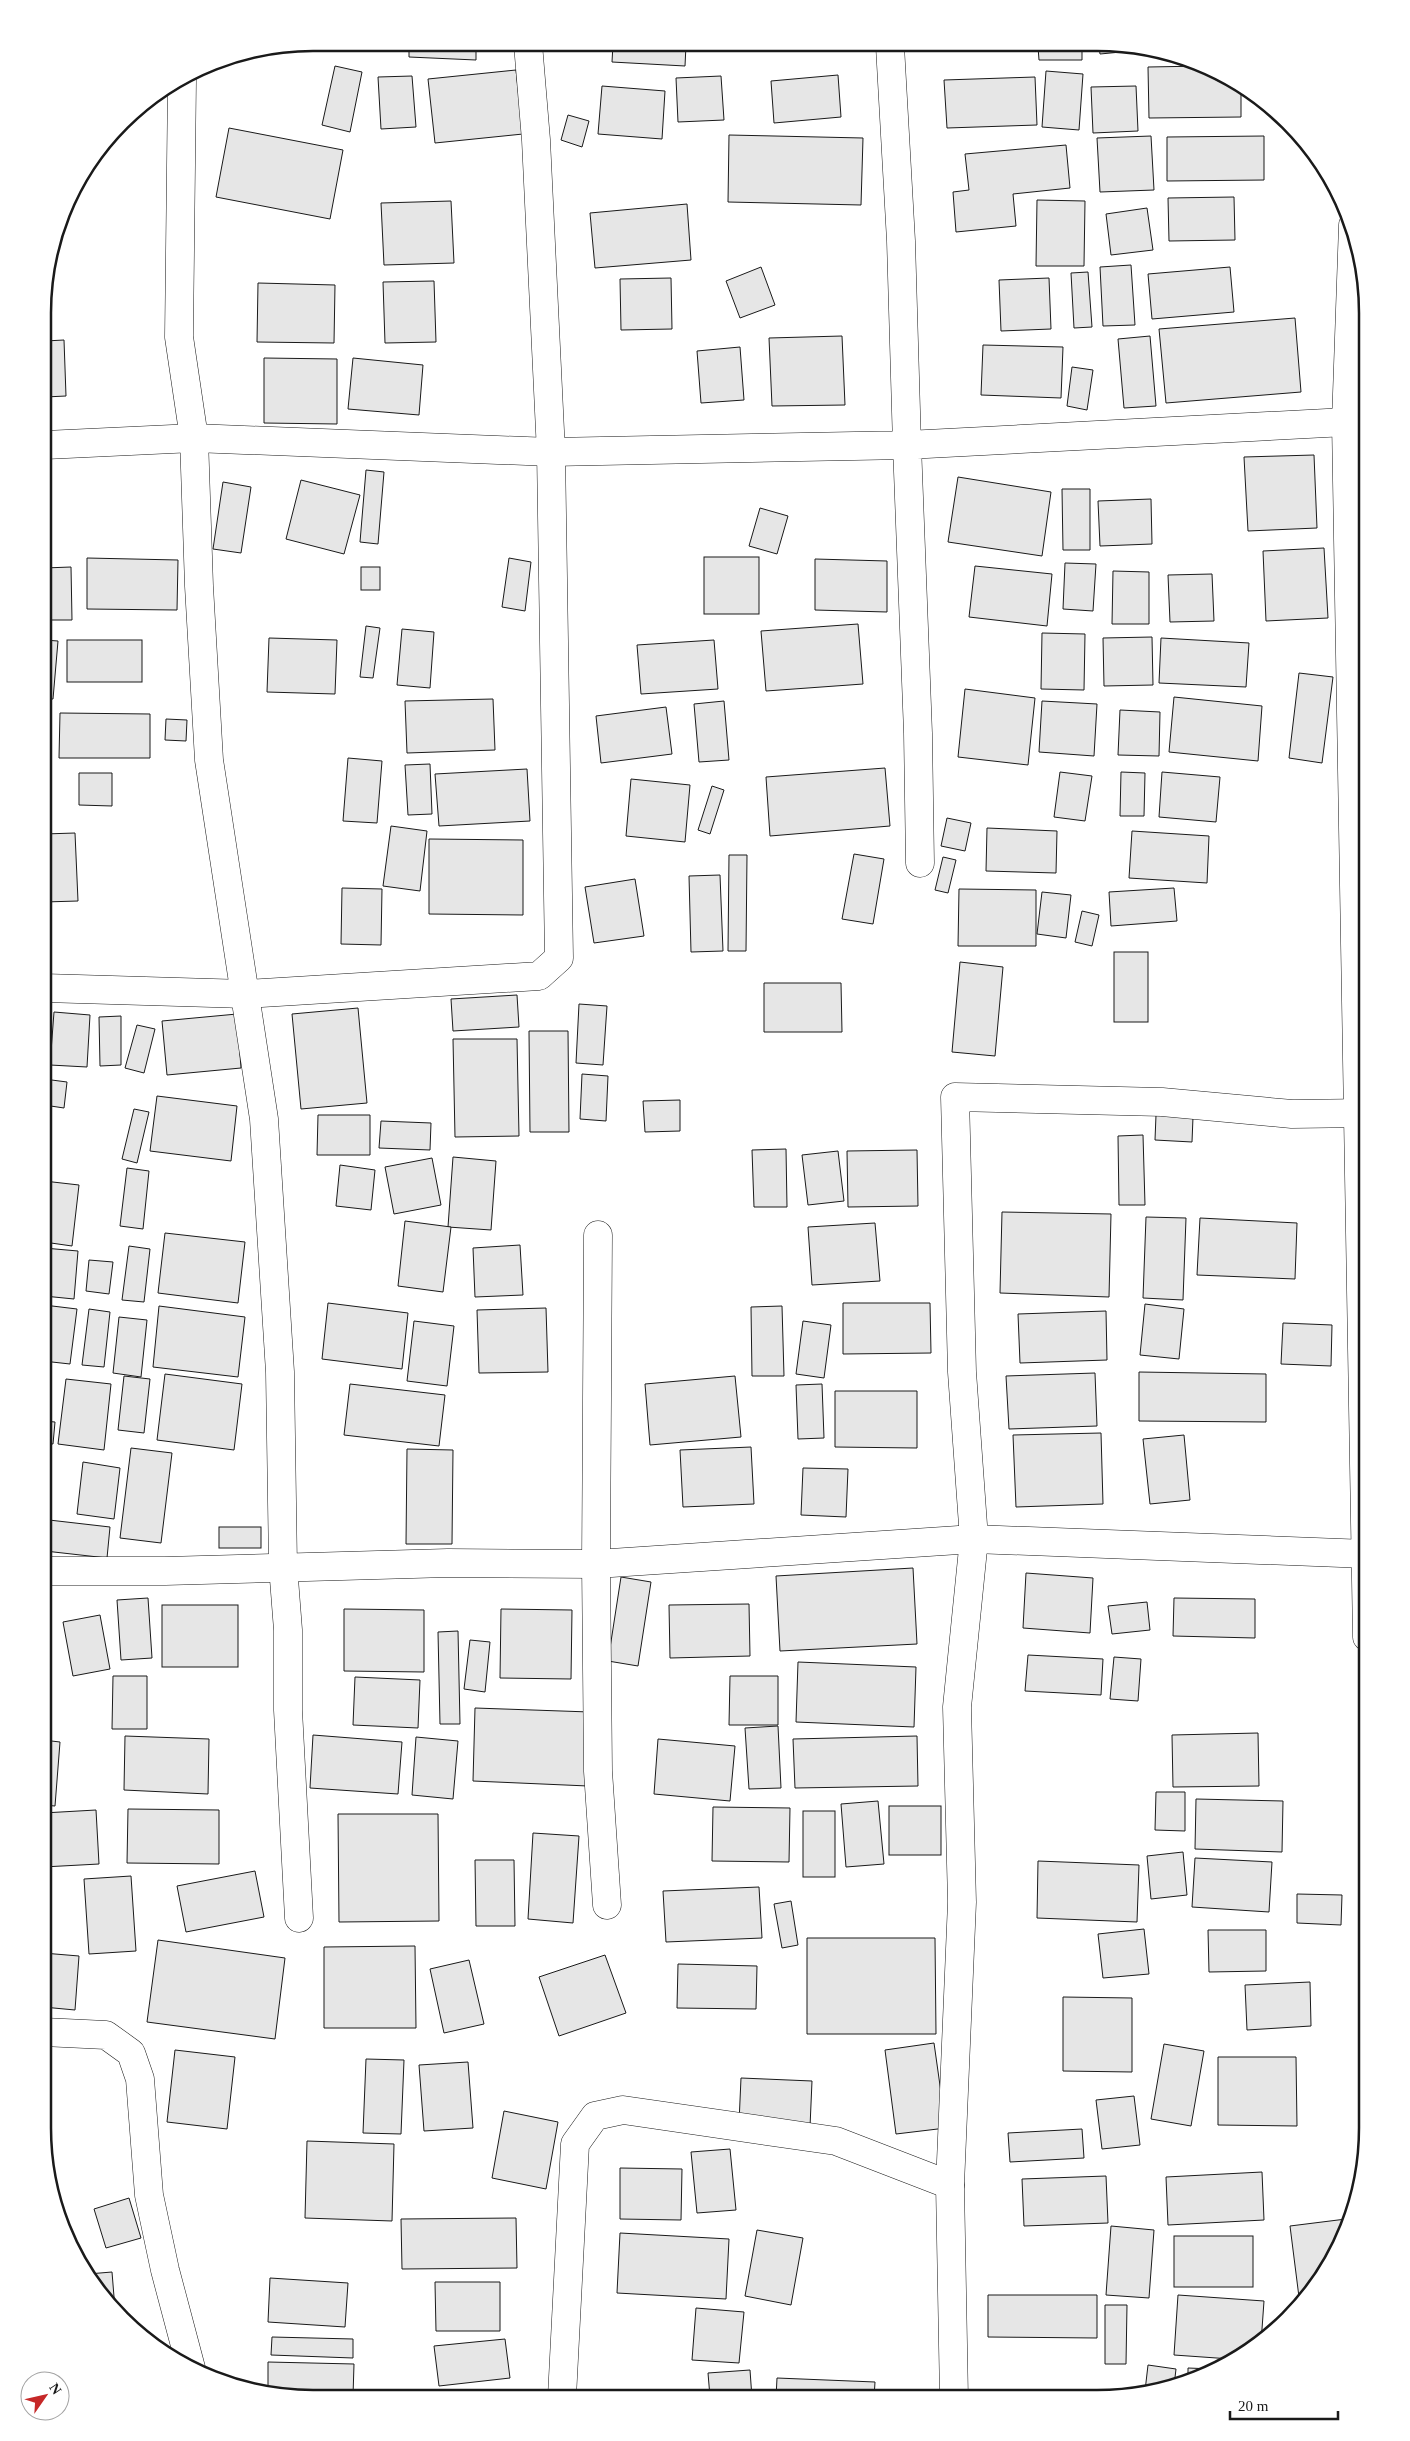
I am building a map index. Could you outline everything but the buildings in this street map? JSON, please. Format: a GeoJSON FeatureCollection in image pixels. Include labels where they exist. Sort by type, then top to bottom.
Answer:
{"type":"FeatureCollection","features":[{"type":"Feature","properties":{"kind":"street"},"geometry":{"type":"LineString","coordinates":[[51,988],[246,994],[539,976],[559,958],[551,452],[536,140],[529,51]]}},
{"type":"Feature","properties":{"kind":"street"},"geometry":{"type":"LineString","coordinates":[[890,51],[901,241],[918,734],[920,863]]}},
{"type":"Feature","properties":{"kind":"street"},"geometry":{"type":"LineString","coordinates":[[182,86],[179,336],[194,438],[208,760],[264,1119],[280,1372],[283,1566],[288,1630],[288,1710],[299,1918]]}},
{"type":"Feature","properties":{"kind":"street"},"geometry":{"type":"LineString","coordinates":[[1353,259],[1346,422],[1359,664]]}},
{"type":"Feature","properties":{"kind":"street"},"geometry":{"type":"LineString","coordinates":[[51,445],[194,438],[551,452],[907,445],[1346,422]]}},
{"type":"Feature","properties":{"kind":"street"},"geometry":{"type":"LineString","coordinates":[[954,2390],[950,2185],[962,1902],[957,1707],[974,1539],[962,1372],[955,1097],[1162,1102],[1292,1114],[1359,1113]]}},
{"type":"Feature","properties":{"kind":"street"},"geometry":{"type":"LineString","coordinates":[[598,1235],[596,1564],[598,1771],[607,1905]]}},
{"type":"Feature","properties":{"kind":"street"},"geometry":{"type":"LineString","coordinates":[[51,1571],[166,1571],[283,1566],[448,1563],[596,1564],[974,1539],[1359,1554]]}},
{"type":"Feature","properties":{"kind":"street"},"geometry":{"type":"LineString","coordinates":[[51,2032],[106,2035],[131,2053],[140,2079],[149,2196],[165,2270],[190,2359]]}},
{"type":"Feature","properties":{"kind":"street"},"geometry":{"type":"LineString","coordinates":[[562,2390],[575,2144],[595,2116],[623,2110],[836,2141],[950,2185]]}}]}
